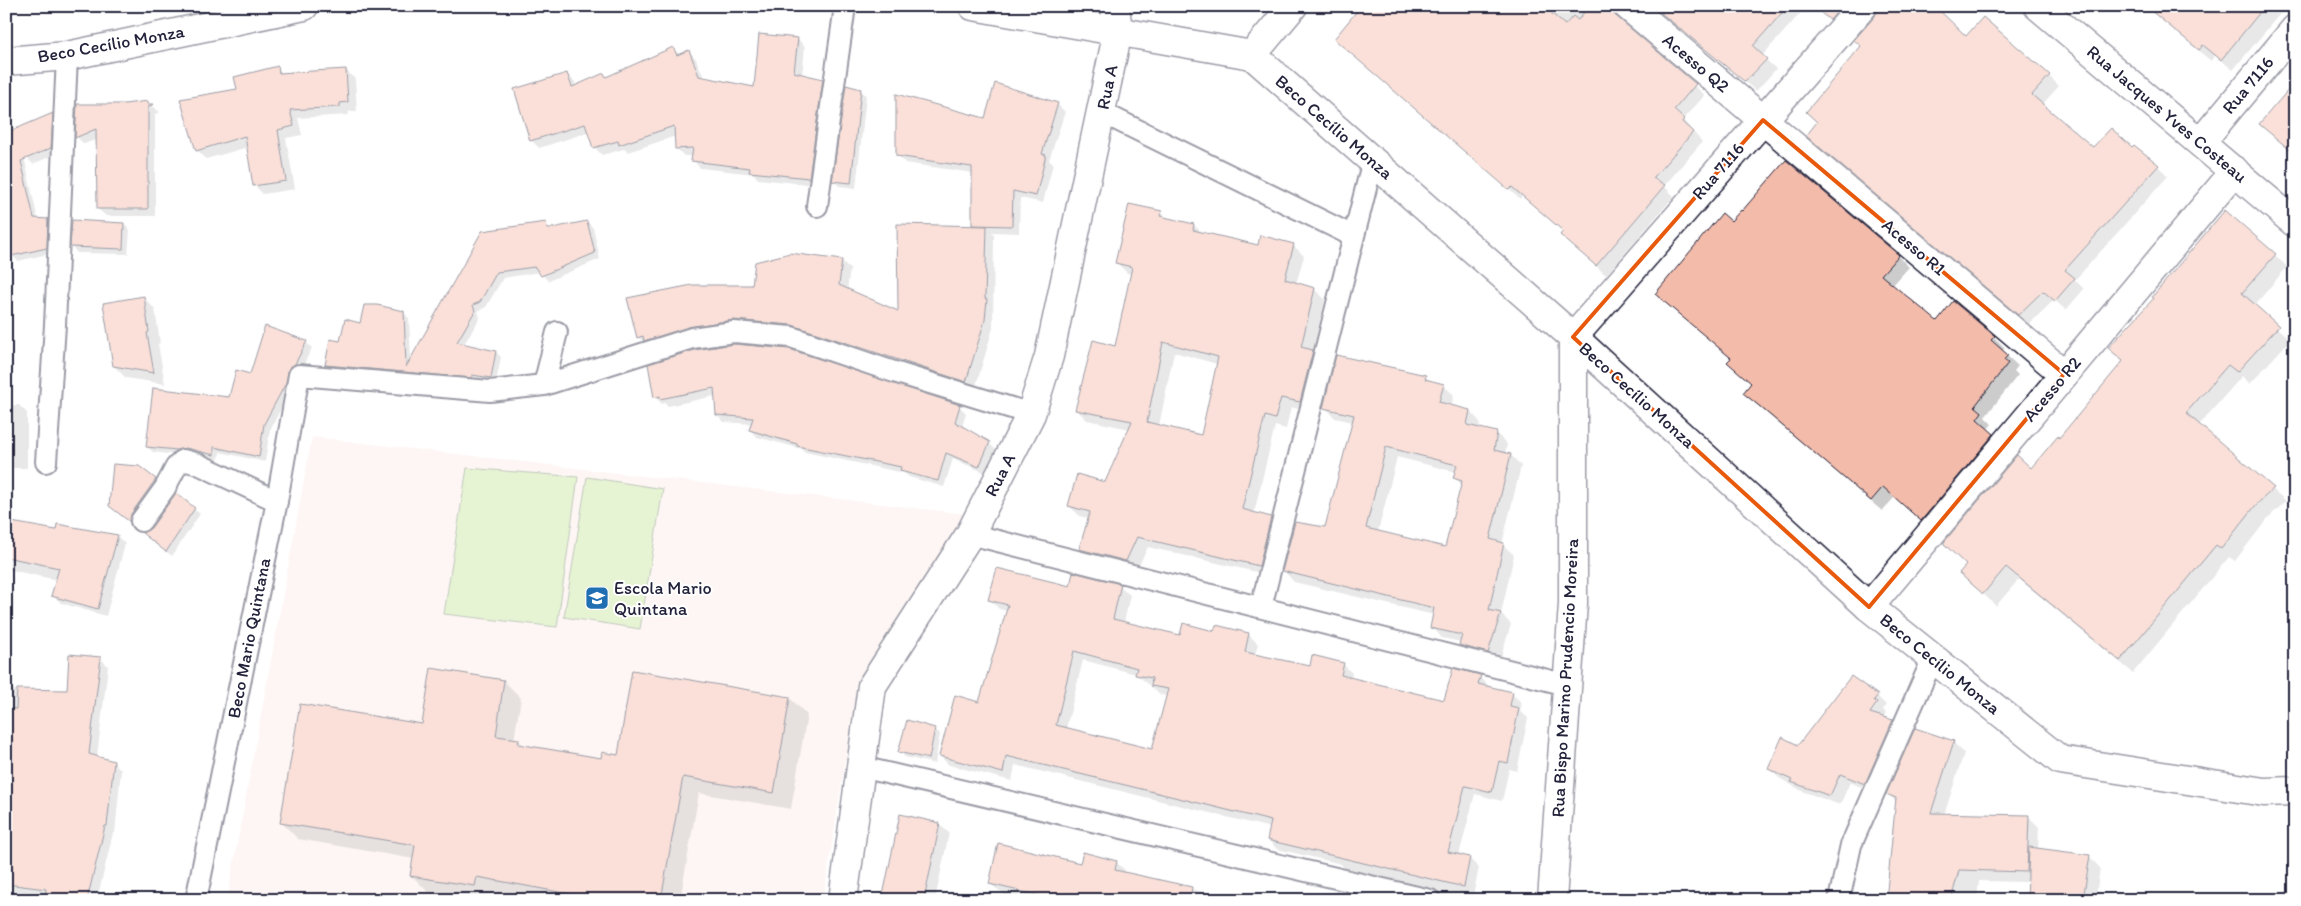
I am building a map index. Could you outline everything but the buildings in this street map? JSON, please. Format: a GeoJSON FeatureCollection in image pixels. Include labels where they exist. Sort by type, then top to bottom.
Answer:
{"type":"FeatureCollection","features":[{"type":"Feature","properties":{"kind":"street","name":"Beco Cecílio Monza"},"geometry":{"type":"LineString","coordinates":[[6,61],[67,56],[304,6]]}},
{"type":"Feature","properties":{"kind":"street"},"geometry":{"type":"LineString","coordinates":[[974,6],[1116,18],[1252,55],[1293,6]]}},
{"type":"Feature","properties":{"kind":"street","name":"Acesso Q2"},"geometry":{"type":"LineString","coordinates":[[1628,6],[1763,120]]}},
{"type":"Feature","properties":{"kind":"street","name":"Rua 7116"},"geometry":{"type":"LineString","coordinates":[[1573,337],[1863,6]]}},
{"type":"Feature","properties":{"kind":"street","name":"Rua Jacques Yves Costeau"},"geometry":{"type":"LineString","coordinates":[[2038,6],[2295,223]]}},
{"type":"Feature","properties":{"kind":"street","name":"Rua A"},"geometry":{"type":"LineString","coordinates":[[843,900],[872,686],[970,534],[1031,414],[1049,356],[1102,112],[1116,18]]}},
{"type":"Feature","properties":{"kind":"street","name":"Rua 7116"},"geometry":{"type":"LineString","coordinates":[[2200,142],[2295,29]]}},
{"type":"Feature","properties":{"kind":"street","name":"Beco Cecílio Monza"},"geometry":{"type":"LineString","coordinates":[[1252,55],[1573,337],[1869,607],[2060,760],[2264,792],[2295,791]]}},
{"type":"Feature","properties":{"kind":"street","name":"Acesso R1"},"geometry":{"type":"LineString","coordinates":[[1763,120],[2064,374]]}},
{"type":"Feature","properties":{"kind":"street","name":"Acesso R2"},"geometry":{"type":"LineString","coordinates":[[1869,607],[2235,171]]}},
{"type":"Feature","properties":{"kind":"street","name":"Rua Bispo Marino Prudencio Moreira"},"geometry":{"type":"LineString","coordinates":[[1552,900],[1573,604],[1573,337]]}},
{"type":"Feature","properties":{"kind":"lane"},"geometry":{"type":"LineString","coordinates":[[818,206],[845,6]]}},
{"type":"Feature","properties":{"kind":"lane"},"geometry":{"type":"LineString","coordinates":[[46,462],[55,326],[67,56]]}},
{"type":"Feature","properties":{"kind":"lane"},"geometry":{"type":"LineString","coordinates":[[1102,112],[1354,236]]}},
{"type":"Feature","properties":{"kind":"lane"},"geometry":{"type":"LineString","coordinates":[[1261,607],[1372,160]]}},
{"type":"Feature","properties":{"kind":"lane"},"geometry":{"type":"LineString","coordinates":[[544,385],[557,332]]}},
{"type":"Feature","properties":{"kind":"lane"},"geometry":{"type":"LineString","coordinates":[[544,385],[692,338],[734,332],[791,336],[894,372],[1031,414]]}},
{"type":"Feature","properties":{"kind":"lane","name":"Beco Mario Quintana"},"geometry":{"type":"LineString","coordinates":[[196,900],[277,501],[299,376],[490,391],[544,385]]}},
{"type":"Feature","properties":{"kind":"lane"},"geometry":{"type":"LineString","coordinates":[[141,521],[176,467],[183,460],[198,464],[277,501]]}},
{"type":"Feature","properties":{"kind":"lane"},"geometry":{"type":"LineString","coordinates":[[970,534],[1567,685]]}},
{"type":"Feature","properties":{"kind":"lane"},"geometry":{"type":"LineString","coordinates":[[1839,900],[1852,846],[1933,658]]}},
{"type":"Feature","properties":{"kind":"lane"},"geometry":{"type":"LineString","coordinates":[[861,767],[1430,900]]}},
{"type":"Feature","properties":{"kind":"highlighted area"},"geometry":{"type":"Polygon","coordinates":[[[1763,120],[2064,374],[1869,607],[1573,337],[1763,120]]]}},
{"type":"Feature","properties":{"kind":"shaded area","name":"Escola Mario Quintana"},"geometry":{"type":"Polygon","coordinates":[[[312,437],[966,514],[858,682],[823,900],[227,900],[312,437]]]}},
{"type":"Feature","properties":{"kind":"green space"},"geometry":{"type":"Polygon","coordinates":[[[467,468],[578,477],[557,627],[444,614],[467,468]]]}},
{"type":"Feature","properties":{"kind":"green space"},"geometry":{"type":"Polygon","coordinates":[[[587,477],[663,489],[640,629],[564,617],[587,477]]]}},
{"type":"Feature","properties":{"kind":"place","name":"Escola Mario Quintana"},"geometry":{"type":"Point","coordinates":[597,598]}}]}
